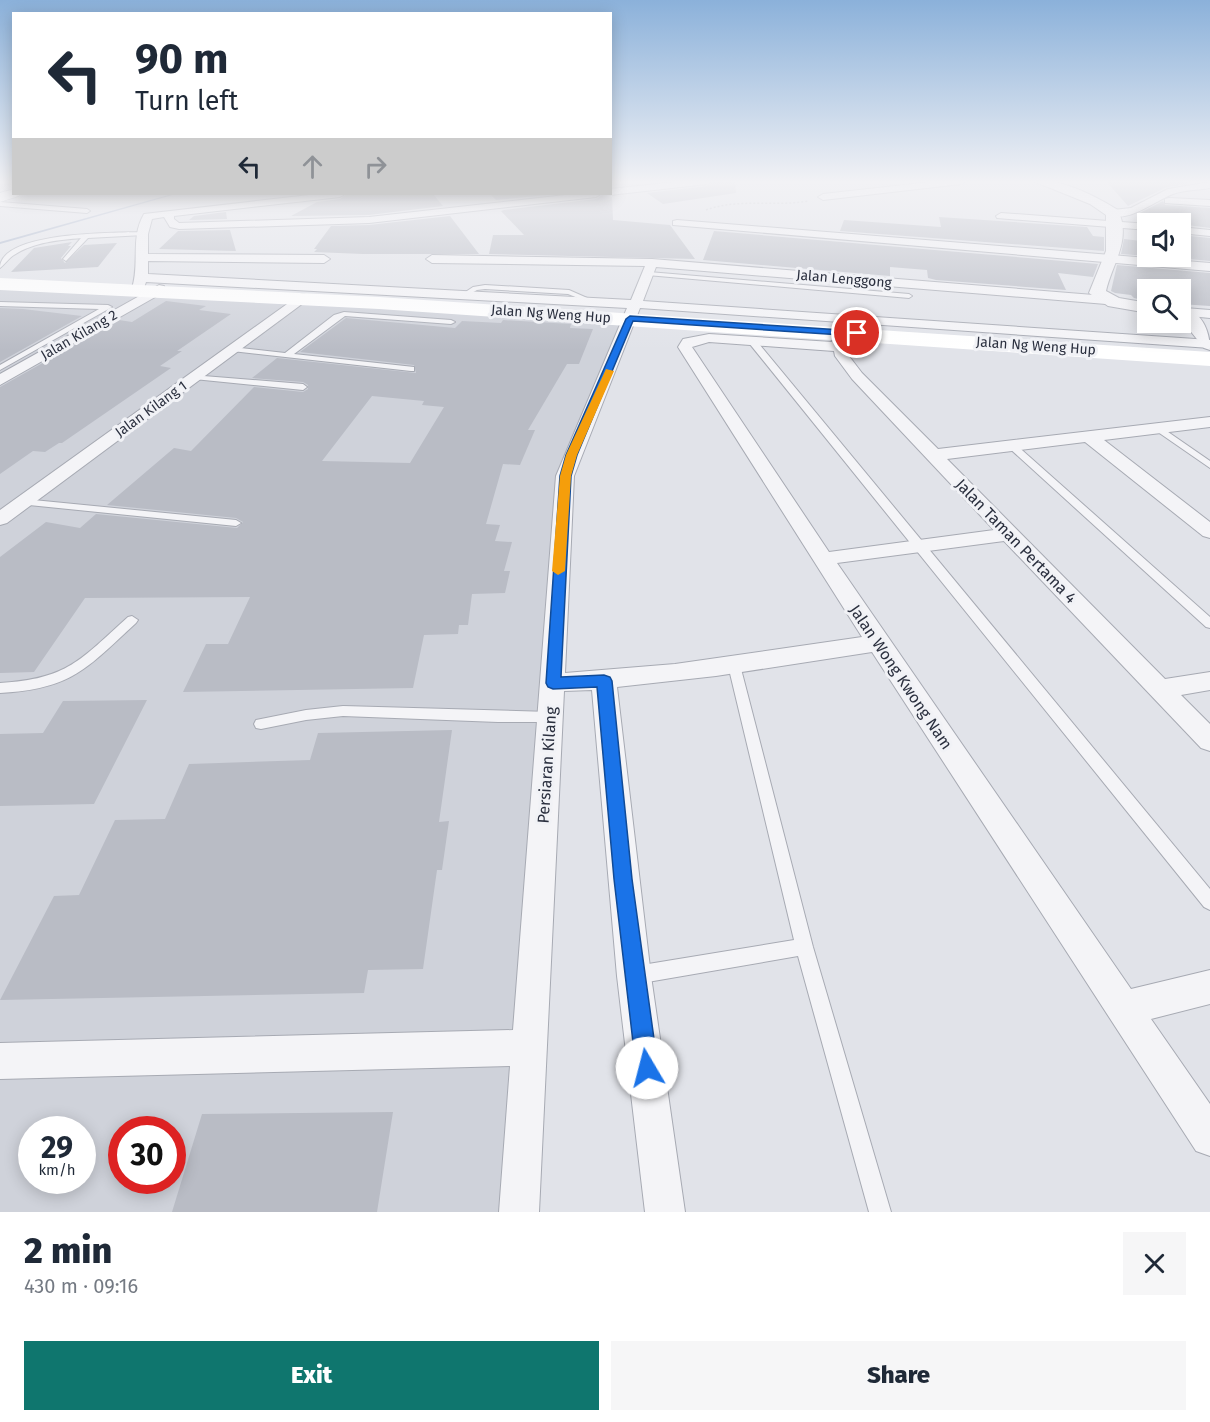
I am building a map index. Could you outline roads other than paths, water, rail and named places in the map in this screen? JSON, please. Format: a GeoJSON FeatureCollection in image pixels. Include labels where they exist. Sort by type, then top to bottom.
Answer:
{"type":"FeatureCollection","features":[{"type":"Feature","properties":{"kind":"main road","name":"Jalan Ng Weng Hup"},"geometry":{"type":"LineString","coordinates":[[0,284],[147,285],[301,298],[633,311],[838,340],[913,331],[1210,359]]}},
{"type":"Feature","properties":{"kind":"street"},"geometry":{"type":"LineString","coordinates":[[142,238],[140,257],[147,285],[590,301],[633,311],[913,331],[1210,344]]}},
{"type":"Feature","properties":{"kind":"street"},"geometry":{"type":"LineString","coordinates":[[860,238],[1210,267]]}},
{"type":"Feature","properties":{"kind":"street"},"geometry":{"type":"LineString","coordinates":[[1106,300],[1097,293],[1098,286],[1112,259],[1113,238]]}},
{"type":"Feature","properties":{"kind":"street"},"geometry":{"type":"LineString","coordinates":[[140,257],[324,259]]}},
{"type":"Feature","properties":{"kind":"street","name":"Jalan Lenggong"},"geometry":{"type":"LineString","coordinates":[[432,260],[651,268],[911,290],[1106,300],[1137,306]]}},
{"type":"Feature","properties":{"kind":"street","name":"Persiaran Kilang"},"geometry":{"type":"LineString","coordinates":[[519,1212],[565,476],[651,268]]}},
{"type":"Feature","properties":{"kind":"street","name":"Jalan Kilang 2"},"geometry":{"type":"LineString","coordinates":[[0,380],[147,285]]}},
{"type":"Feature","properties":{"kind":"street"},"geometry":{"type":"LineString","coordinates":[[911,290],[913,331]]}},
{"type":"Feature","properties":{"kind":"street","name":"Jalan Kilang 1"},"geometry":{"type":"LineString","coordinates":[[0,519],[301,298]]}},
{"type":"Feature","properties":{"kind":"street"},"geometry":{"type":"LineString","coordinates":[[1191,313],[1210,314]]}},
{"type":"Feature","properties":{"kind":"street"},"geometry":{"type":"LineString","coordinates":[[1191,321],[1210,344]]}},
{"type":"Feature","properties":{"kind":"street","name":"Jalan Wong Kwong Nam"},"geometry":{"type":"LineString","coordinates":[[838,340],[696,339],[688,342],[685,347],[878,644],[1210,1137]]}},
{"type":"Feature","properties":{"kind":"street","name":"Jalan Taman Pertama 4"},"geometry":{"type":"LineString","coordinates":[[838,340],[847,364],[857,376],[1210,741]]}},
{"type":"Feature","properties":{"kind":"street"},"geometry":{"type":"LineString","coordinates":[[933,455],[1210,422]]}},
{"type":"Feature","properties":{"kind":"street"},"geometry":{"type":"LineString","coordinates":[[1088,436],[1210,532]]}},
{"type":"Feature","properties":{"kind":"street"},"geometry":{"type":"LineString","coordinates":[[822,559],[1010,534]]}},
{"type":"Feature","properties":{"kind":"street"},"geometry":{"type":"LineString","coordinates":[[553,683],[604,681],[878,644]]}},
{"type":"Feature","properties":{"kind":"street"},"geometry":{"type":"LineString","coordinates":[[604,681],[634,976],[665,1212]]}},
{"type":"Feature","properties":{"kind":"street"},"geometry":{"type":"LineString","coordinates":[[1160,689],[1210,681]]}},
{"type":"Feature","properties":{"kind":"street"},"geometry":{"type":"LineString","coordinates":[[1125,1008],[1210,987]]}},
{"type":"Feature","properties":{"kind":"street"},"geometry":{"type":"LineString","coordinates":[[0,1061],[529,1048]]}},
{"type":"Feature","properties":{"kind":"lane"},"geometry":{"type":"LineString","coordinates":[[66,259],[85,238]]}},
{"type":"Feature","properties":{"kind":"lane"},"geometry":{"type":"LineString","coordinates":[[0,266],[8,255],[35,243],[91,238]]}},
{"type":"Feature","properties":{"kind":"lane"},"geometry":{"type":"LineString","coordinates":[[0,304],[108,307],[0,369]]}},
{"type":"Feature","properties":{"kind":"lane"},"geometry":{"type":"LineString","coordinates":[[288,354],[344,314],[451,322]]}},
{"type":"Feature","properties":{"kind":"lane"},"geometry":{"type":"LineString","coordinates":[[752,341],[1210,902]]}},
{"type":"Feature","properties":{"kind":"lane"},"geometry":{"type":"LineString","coordinates":[[232,349],[411,369]]}},
{"type":"Feature","properties":{"kind":"lane"},"geometry":{"type":"LineString","coordinates":[[194,377],[303,387]]}},
{"type":"Feature","properties":{"kind":"lane"},"geometry":{"type":"LineString","coordinates":[[1158,428],[1210,465]]}},
{"type":"Feature","properties":{"kind":"lane"},"geometry":{"type":"LineString","coordinates":[[1011,445],[1210,624]]}},
{"type":"Feature","properties":{"kind":"lane"},"geometry":{"type":"LineString","coordinates":[[23,502],[236,523]]}},
{"type":"Feature","properties":{"kind":"lane"},"geometry":{"type":"LineString","coordinates":[[0,688],[21,687],[59,678],[80,666],[132,620]]}},
{"type":"Feature","properties":{"kind":"lane"},"geometry":{"type":"LineString","coordinates":[[734,665],[804,947],[880,1212]]}},
{"type":"Feature","properties":{"kind":"lane"},"geometry":{"type":"LineString","coordinates":[[261,724],[306,715],[343,711],[550,717]]}},
{"type":"Feature","properties":{"kind":"lane"},"geometry":{"type":"LineString","coordinates":[[634,976],[804,947]]}},
{"type":"Feature","properties":{"kind":"waterway"},"geometry":{"type":"LineString","coordinates":[[0,243],[19,238]]}}]}
